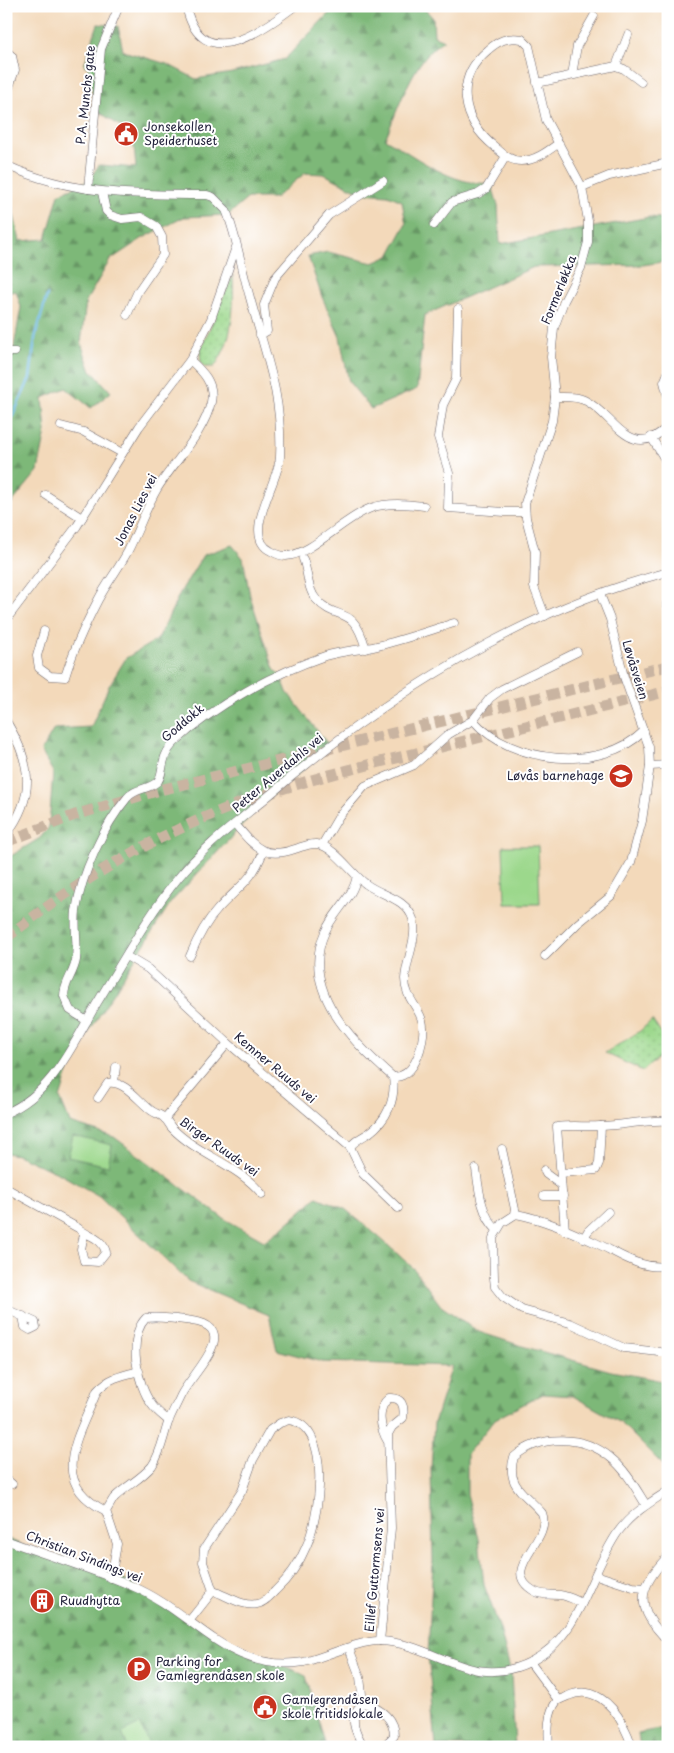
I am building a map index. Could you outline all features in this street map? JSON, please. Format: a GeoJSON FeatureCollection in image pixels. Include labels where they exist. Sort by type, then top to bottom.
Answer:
{"type":"FeatureCollection","features":[{"type":"Feature","properties":{"kind":"street","name":"P.A. Munchs gate"},"geometry":{"type":"LineString","coordinates":[[88,189],[100,49],[118,6]]}},
{"type":"Feature","properties":{"kind":"street"},"geometry":{"type":"LineString","coordinates":[[186,6],[190,21],[198,34],[212,41],[227,44],[241,41],[262,30],[294,6]]}},
{"type":"Feature","properties":{"kind":"street"},"geometry":{"type":"LineString","coordinates":[[572,75],[577,46],[594,16]]}},
{"type":"Feature","properties":{"kind":"street"},"geometry":{"type":"LineString","coordinates":[[616,66],[628,35]]}},
{"type":"Feature","properties":{"kind":"street","name":"Formerløkka"},"geometry":{"type":"LineString","coordinates":[[506,156],[480,134],[472,122],[466,103],[467,81],[472,66],[494,45],[508,38],[522,39],[529,46],[546,120],[582,186],[588,214],[588,242],[581,268],[562,306],[554,328],[551,357],[555,397],[552,421],[527,491],[525,512],[534,547],[534,587],[545,616]]}},
{"type":"Feature","properties":{"kind":"street"},"geometry":{"type":"LineString","coordinates":[[6,96],[15,70],[12,56],[7,52],[16,46]]}},
{"type":"Feature","properties":{"kind":"street"},"geometry":{"type":"LineString","coordinates":[[537,83],[616,66],[624,69],[641,82]]}},
{"type":"Feature","properties":{"kind":"street"},"geometry":{"type":"LineString","coordinates":[[434,225],[452,202],[478,194],[486,189],[506,156],[513,160],[530,160],[558,143]]}},
{"type":"Feature","properties":{"kind":"street"},"geometry":{"type":"LineString","coordinates":[[582,186],[609,176],[668,163]]}},
{"type":"Feature","properties":{"kind":"street"},"geometry":{"type":"LineString","coordinates":[[6,165],[60,185],[102,192],[148,196],[213,197],[226,210],[276,389],[281,436],[278,471],[260,518],[258,530],[262,542],[268,550],[286,556],[299,552],[357,514],[372,507],[401,504],[424,506]]}},
{"type":"Feature","properties":{"kind":"street"},"geometry":{"type":"LineString","coordinates":[[260,335],[267,332],[264,305],[268,290],[288,260],[329,215],[383,181]]}},
{"type":"Feature","properties":{"kind":"street"},"geometry":{"type":"LineString","coordinates":[[102,192],[106,211],[110,215],[114,218],[141,217],[156,226],[162,237],[163,255],[138,291],[127,315]]}},
{"type":"Feature","properties":{"kind":"street"},"geometry":{"type":"LineString","coordinates":[[6,620],[82,518],[122,453],[190,360],[211,319],[236,247]]}},
{"type":"Feature","properties":{"kind":"street"},"geometry":{"type":"LineString","coordinates":[[458,309],[456,379],[443,405],[438,441],[449,473],[448,508],[525,512]]}},
{"type":"Feature","properties":{"kind":"street","name":"Jonas Lies vei"},"geometry":{"type":"LineString","coordinates":[[44,631],[37,656],[39,668],[50,676],[65,677],[70,659],[88,621],[127,553],[156,491],[197,432],[207,413],[212,393],[210,386],[202,370],[190,360]]}},
{"type":"Feature","properties":{"kind":"street"},"geometry":{"type":"LineString","coordinates":[[668,373],[664,382],[668,396]]}},
{"type":"Feature","properties":{"kind":"street"},"geometry":{"type":"LineString","coordinates":[[555,397],[586,401],[621,433],[638,439],[651,437],[668,426]]}},
{"type":"Feature","properties":{"kind":"street"},"geometry":{"type":"LineString","coordinates":[[61,426],[89,434],[122,453]]}},
{"type":"Feature","properties":{"kind":"street"},"geometry":{"type":"LineString","coordinates":[[651,437],[668,464]]}},
{"type":"Feature","properties":{"kind":"street"},"geometry":{"type":"LineString","coordinates":[[46,495],[82,518]]}},
{"type":"Feature","properties":{"kind":"street"},"geometry":{"type":"LineString","coordinates":[[303,559],[314,596],[322,604],[344,614],[355,622],[366,648]]}},
{"type":"Feature","properties":{"kind":"street","name":"Petter Auerdahls vei"},"geometry":{"type":"LineString","coordinates":[[6,1113],[29,1100],[45,1086],[126,956],[179,877],[204,850],[317,755],[367,717],[474,652],[545,616],[600,594],[668,572]]}},
{"type":"Feature","properties":{"kind":"street","name":"Løvåsveien"},"geometry":{"type":"LineString","coordinates":[[545,956],[577,924],[611,896],[627,871],[638,842],[650,766],[650,753],[644,731],[624,677],[610,619],[600,594]]}},
{"type":"Feature","properties":{"kind":"street","name":"Goddokk"},"geometry":{"type":"LineString","coordinates":[[87,1021],[70,1010],[64,996],[66,985],[76,960],[77,906],[99,841],[128,797],[138,789],[157,782],[163,758],[168,750],[195,725],[216,710],[295,669],[330,655],[366,648],[454,623]]}},
{"type":"Feature","properties":{"kind":"street"},"geometry":{"type":"LineString","coordinates":[[322,845],[338,816],[365,786],[410,768],[449,734],[472,720],[495,694],[577,652]]}},
{"type":"Feature","properties":{"kind":"street"},"geometry":{"type":"LineString","coordinates":[[472,720],[486,734],[500,742],[559,758],[577,758],[614,750],[630,744],[644,731]]}},
{"type":"Feature","properties":{"kind":"street"},"geometry":{"type":"LineString","coordinates":[[6,835],[18,818],[27,787],[25,757],[7,723]]}},
{"type":"Feature","properties":{"kind":"street"},"geometry":{"type":"LineString","coordinates":[[650,766],[668,765]]}},
{"type":"Feature","properties":{"kind":"street"},"geometry":{"type":"LineString","coordinates":[[235,824],[254,846],[263,852],[281,853],[310,844],[322,845],[330,849],[357,876],[386,896],[404,904],[412,919],[413,933],[405,980],[408,993],[424,1020],[422,1041],[412,1068],[404,1076],[393,1077]]}},
{"type":"Feature","properties":{"kind":"street"},"geometry":{"type":"LineString","coordinates":[[190,956],[205,925],[218,909],[249,880],[263,852]]}},
{"type":"Feature","properties":{"kind":"street"},"geometry":{"type":"LineString","coordinates":[[350,1147],[385,1118],[393,1096],[393,1077],[362,1048],[342,1024],[325,996],[318,972],[319,952],[324,933],[338,908],[352,893],[357,876]]}},
{"type":"Feature","properties":{"kind":"street","name":"Kemner Ruuds vei"},"geometry":{"type":"LineString","coordinates":[[126,956],[148,969],[228,1043],[350,1147],[363,1174],[398,1208]]}},
{"type":"Feature","properties":{"kind":"street","name":"Birger Ruuds vei"},"geometry":{"type":"LineString","coordinates":[[165,1118],[228,1043]]}},
{"type":"Feature","properties":{"kind":"street"},"geometry":{"type":"LineString","coordinates":[[98,1098],[104,1086],[114,1082],[116,1067]]}},
{"type":"Feature","properties":{"kind":"street","name":"Birger Ruuds vei"},"geometry":{"type":"LineString","coordinates":[[114,1082],[122,1086],[150,1110],[165,1118],[170,1127],[188,1142],[251,1181],[262,1194]]}},
{"type":"Feature","properties":{"kind":"street"},"geometry":{"type":"LineString","coordinates":[[565,1231],[557,1127],[571,1125],[601,1126],[654,1120],[668,1121]]}},
{"type":"Feature","properties":{"kind":"street"},"geometry":{"type":"LineString","coordinates":[[561,1173],[596,1170],[599,1163],[601,1126]]}},
{"type":"Feature","properties":{"kind":"street"},"geometry":{"type":"LineString","coordinates":[[502,1149],[516,1214]]}},
{"type":"Feature","properties":{"kind":"street"},"geometry":{"type":"LineString","coordinates":[[476,1169],[484,1210],[489,1223],[497,1230]]}},
{"type":"Feature","properties":{"kind":"street"},"geometry":{"type":"LineString","coordinates":[[544,1170],[546,1174],[561,1184]]}},
{"type":"Feature","properties":{"kind":"street"},"geometry":{"type":"LineString","coordinates":[[6,1188],[78,1228],[84,1234]]}},
{"type":"Feature","properties":{"kind":"street"},"geometry":{"type":"LineString","coordinates":[[544,1196],[563,1196]]}},
{"type":"Feature","properties":{"kind":"street"},"geometry":{"type":"LineString","coordinates":[[584,1238],[588,1231],[608,1212]]}},
{"type":"Feature","properties":{"kind":"street"},"geometry":{"type":"LineString","coordinates":[[516,1214],[506,1220],[493,1238],[495,1287],[503,1298],[522,1310],[570,1323],[624,1348],[668,1353]]}},
{"type":"Feature","properties":{"kind":"street"},"geometry":{"type":"LineString","coordinates":[[516,1214],[584,1238],[640,1264],[658,1268],[668,1266]]}},
{"type":"Feature","properties":{"kind":"street"},"geometry":{"type":"LineString","coordinates":[[6,1309],[23,1316]]}},
{"type":"Feature","properties":{"kind":"street"},"geometry":{"type":"LineString","coordinates":[[106,1511],[113,1499],[153,1464],[160,1450],[169,1421],[184,1390],[214,1346],[215,1339],[212,1329],[197,1321],[146,1318],[137,1331],[134,1342],[139,1371],[151,1404],[169,1421]]}},
{"type":"Feature","properties":{"kind":"street"},"geometry":{"type":"LineString","coordinates":[[111,1578],[117,1544],[106,1511],[85,1499],[77,1490],[73,1480],[71,1459],[85,1419],[100,1387],[112,1378],[139,1371]]}},
{"type":"Feature","properties":{"kind":"street","name":"Eillef Guttormsens vei"},"geometry":{"type":"LineString","coordinates":[[380,1640],[391,1528],[388,1442],[392,1427],[403,1418],[402,1404],[396,1397],[389,1398],[381,1408],[382,1427],[388,1442]]}},
{"type":"Feature","properties":{"kind":"street"},"geometry":{"type":"LineString","coordinates":[[280,1422],[298,1422],[309,1432],[319,1467],[318,1510],[306,1548],[294,1571],[272,1594],[258,1604],[249,1604],[213,1591],[203,1562],[204,1549],[242,1491],[253,1460],[270,1430],[280,1422]]}},
{"type":"Feature","properties":{"kind":"street"},"geometry":{"type":"LineString","coordinates":[[582,1603],[560,1595],[539,1594],[529,1588],[525,1582],[522,1574],[524,1559],[544,1530],[544,1518],[542,1513],[514,1483],[511,1474],[514,1457],[530,1446],[550,1440],[588,1446],[611,1458],[646,1505]]}},
{"type":"Feature","properties":{"kind":"street","name":"Christian Sindings vei"},"geometry":{"type":"LineString","coordinates":[[6,1540],[150,1594],[190,1620],[229,1650],[260,1662],[284,1664],[304,1662],[380,1640],[398,1643],[473,1670],[504,1670],[530,1662],[558,1642],[582,1603],[617,1534],[646,1505],[668,1491]]}},
{"type":"Feature","properties":{"kind":"street"},"geometry":{"type":"LineString","coordinates":[[668,1556],[657,1568],[644,1588],[644,1605],[650,1621],[668,1641]]}},
{"type":"Feature","properties":{"kind":"street"},"geometry":{"type":"LineString","coordinates":[[596,1575],[633,1587],[644,1588]]}},
{"type":"Feature","properties":{"kind":"street"},"geometry":{"type":"LineString","coordinates":[[190,1620],[213,1591]]}},
{"type":"Feature","properties":{"kind":"street"},"geometry":{"type":"LineString","coordinates":[[349,1648],[360,1677],[363,1703],[355,1712],[353,1723],[364,1747]]}},
{"type":"Feature","properties":{"kind":"street"},"geometry":{"type":"LineString","coordinates":[[530,1662],[558,1700]]}},
{"type":"Feature","properties":{"kind":"street"},"geometry":{"type":"LineString","coordinates":[[548,1747],[549,1720],[558,1700],[576,1692],[597,1696],[609,1704],[620,1720],[631,1747]]}},
{"type":"Feature","properties":{"kind":"street"},"geometry":{"type":"LineString","coordinates":[[363,1703],[383,1713],[391,1721],[394,1736],[383,1747]]}},
{"type":"Feature","properties":{"kind":"green space"},"geometry":{"type":"Polygon","coordinates":[[[336,6],[422,6],[433,18],[434,36],[444,40],[433,48],[415,71],[385,139],[449,176],[477,183],[491,183],[498,205],[500,244],[650,217],[668,219],[668,261],[643,265],[534,267],[425,315],[417,389],[371,409],[349,382],[340,337],[322,297],[308,256],[328,252],[373,263],[389,256],[406,224],[402,201],[388,195],[362,193],[324,174],[305,173],[275,198],[248,198],[228,215],[184,217],[143,238],[110,260],[86,301],[81,343],[90,369],[111,392],[91,408],[66,388],[43,398],[46,432],[38,471],[6,510],[6,393],[21,307],[16,291],[6,293],[6,205],[12,207],[20,241],[46,239],[59,194],[89,180],[99,165],[136,168],[133,135],[95,109],[88,67],[84,65],[98,24],[118,26],[123,51],[167,64],[196,79],[232,73],[285,59],[336,6]]]}},
{"type":"Feature","properties":{"kind":"green space"},"geometry":{"type":"Polygon","coordinates":[[[233,275],[233,311],[226,346],[214,367],[204,367],[201,363],[200,351],[233,275]]]}},
{"type":"Feature","properties":{"kind":"green space"},"geometry":{"type":"Polygon","coordinates":[[[232,545],[243,558],[250,596],[274,669],[281,676],[287,692],[330,747],[262,804],[171,902],[73,1057],[60,1098],[70,1123],[114,1137],[223,1218],[264,1241],[317,1197],[345,1209],[380,1238],[414,1269],[441,1306],[479,1332],[611,1371],[668,1382],[668,1470],[621,1423],[573,1396],[543,1394],[495,1419],[467,1454],[467,1494],[479,1539],[484,1585],[500,1629],[511,1673],[515,1747],[436,1746],[428,1654],[433,1561],[431,1469],[434,1423],[452,1366],[322,1362],[277,1350],[269,1315],[188,1281],[99,1196],[60,1174],[17,1155],[6,1153],[6,859],[40,838],[49,827],[53,772],[41,751],[54,729],[91,727],[109,686],[126,658],[158,639],[181,591],[203,555],[232,545]]]}},
{"type":"Feature","properties":{"kind":"green space"},"geometry":{"type":"Polygon","coordinates":[[[503,846],[538,846],[540,904],[505,904],[503,846]]]}},
{"type":"Feature","properties":{"kind":"green space"},"geometry":{"type":"Polygon","coordinates":[[[652,1020],[668,1044],[668,1049],[643,1071],[605,1053],[640,1031],[652,1020]]]}},
{"type":"Feature","properties":{"kind":"green space"},"geometry":{"type":"Polygon","coordinates":[[[73,1136],[112,1145],[108,1166],[68,1157],[73,1136]]]}},
{"type":"Feature","properties":{"kind":"green space"},"geometry":{"type":"Polygon","coordinates":[[[6,1538],[42,1554],[87,1562],[128,1582],[246,1653],[290,1668],[306,1676],[326,1747],[6,1747],[6,1538]]]}},
{"type":"Feature","properties":{"kind":"green space"},"geometry":{"type":"Polygon","coordinates":[[[140,1724],[150,1747],[128,1747],[122,1733],[140,1724]]]}},
{"type":"Feature","properties":{"kind":"green space"},"geometry":{"type":"Polygon","coordinates":[[[668,1724],[668,1747],[640,1747],[638,1733],[664,1728],[668,1724]]]}},
{"type":"Feature","properties":{"kind":"waterway"},"geometry":{"type":"LineString","coordinates":[[6,431],[30,378],[35,338],[47,295]]}},
{"type":"Feature","properties":{"kind":"tunnel"},"geometry":{"type":"LineString","coordinates":[[6,842],[75,815],[160,790],[668,666]]}},
{"type":"Feature","properties":{"kind":"tunnel"},"geometry":{"type":"LineString","coordinates":[[6,938],[49,905],[117,862],[164,836],[217,812],[276,791],[337,773],[668,691]]}},
{"type":"Feature","properties":{"kind":"place","name":"Jonsekollen, Speiderhuset"},"geometry":{"type":"Point","coordinates":[126,134]}},
{"type":"Feature","properties":{"kind":"place","name":"Løvås barnehage"},"geometry":{"type":"Point","coordinates":[621,776]}},
{"type":"Feature","properties":{"kind":"place","name":"Ruudhytta"},"geometry":{"type":"Point","coordinates":[42,1601]}},
{"type":"Feature","properties":{"kind":"place","name":"Parking for Gamlegrendåsen skole"},"geometry":{"type":"Point","coordinates":[139,1669]}},
{"type":"Feature","properties":{"kind":"place","name":"Gamlegrendåsen skole fritidslokale"},"geometry":{"type":"Point","coordinates":[265,1707]}}]}
